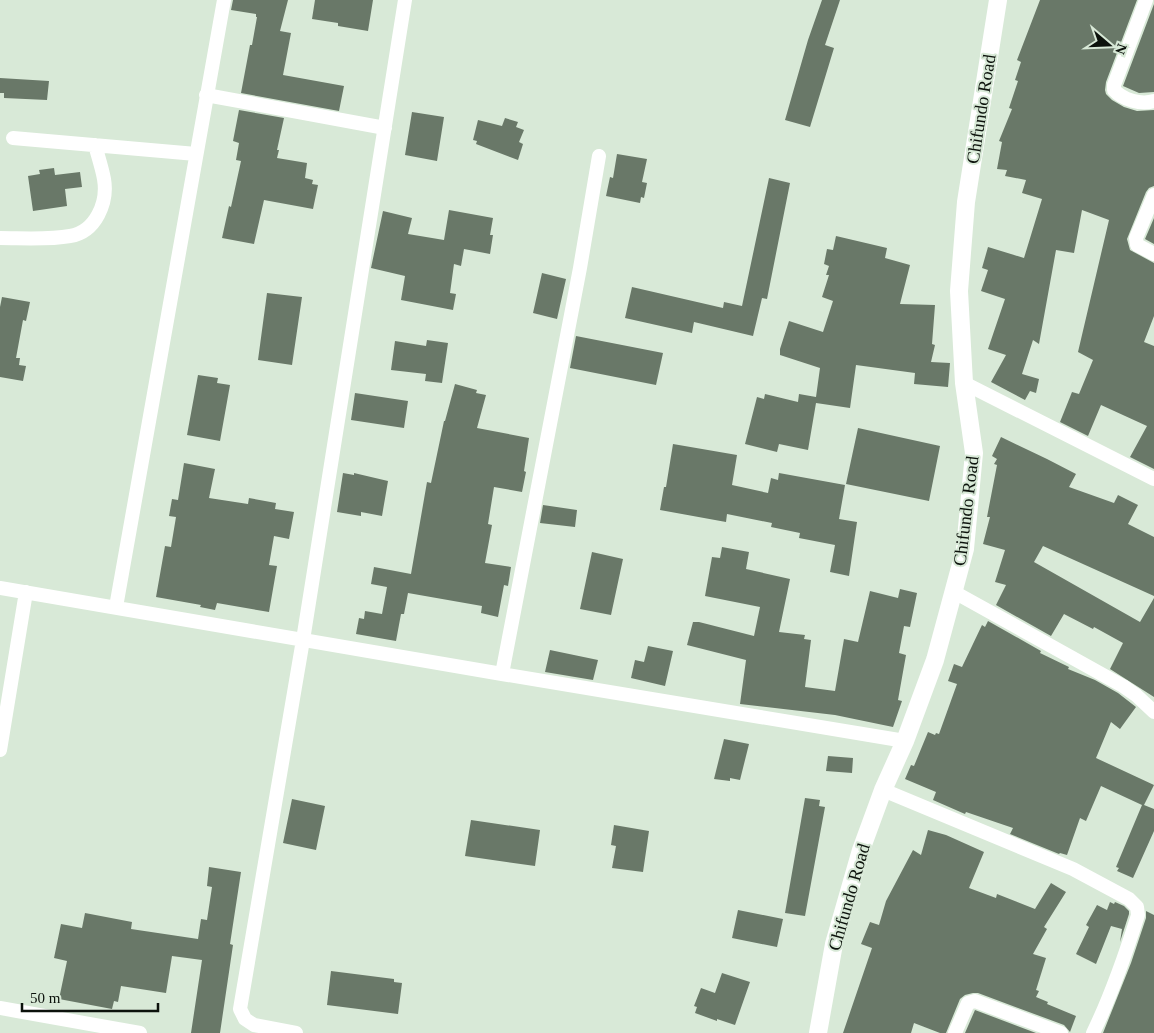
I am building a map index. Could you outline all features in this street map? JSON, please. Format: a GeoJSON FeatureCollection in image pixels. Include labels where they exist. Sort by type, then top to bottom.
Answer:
{"type":"FeatureCollection","features":[{"type":"Feature","properties":{"kind":"street"},"geometry":{"type":"LineString","coordinates":[[116,608],[224,0]]}},
{"type":"Feature","properties":{"kind":"street"},"geometry":{"type":"LineString","coordinates":[[296,1033],[254,1024],[244,1019],[240,1009],[303,640],[405,0]]}},
{"type":"Feature","properties":{"kind":"street","name":"Chifundo Road"},"geometry":{"type":"LineString","coordinates":[[818,1033],[834,944],[861,850],[935,660],[965,550],[974,453],[964,382],[959,291],[965,222],[998,0]]}},
{"type":"Feature","properties":{"kind":"street"},"geometry":{"type":"LineString","coordinates":[[1146,0],[1114,85],[1114,90],[1118,95],[1140,103],[1154,101]]}},
{"type":"Feature","properties":{"kind":"street"},"geometry":{"type":"LineString","coordinates":[[206,95],[385,128]]}},
{"type":"Feature","properties":{"kind":"street"},"geometry":{"type":"LineString","coordinates":[[13,138],[196,154]]}},
{"type":"Feature","properties":{"kind":"street"},"geometry":{"type":"LineString","coordinates":[[0,238],[72,236],[89,227],[100,213],[104,198],[104,180],[95,145]]}},
{"type":"Feature","properties":{"kind":"street"},"geometry":{"type":"LineString","coordinates":[[502,674],[580,268],[599,156]]}},
{"type":"Feature","properties":{"kind":"street"},"geometry":{"type":"LineString","coordinates":[[1154,195],[1136,238],[1137,245],[1154,254]]}},
{"type":"Feature","properties":{"kind":"street"},"geometry":{"type":"LineString","coordinates":[[964,382],[1154,479]]}},
{"type":"Feature","properties":{"kind":"street"},"geometry":{"type":"LineString","coordinates":[[0,588],[905,741]]}},
{"type":"Feature","properties":{"kind":"street"},"geometry":{"type":"LineString","coordinates":[[0,750],[26,592]]}},
{"type":"Feature","properties":{"kind":"street"},"geometry":{"type":"LineString","coordinates":[[954,592],[1123,686],[1154,712]]}},
{"type":"Feature","properties":{"kind":"street"},"geometry":{"type":"LineString","coordinates":[[883,790],[1073,869],[1129,899],[1137,907],[1138,915],[1121,971],[1093,1033]]}},
{"type":"Feature","properties":{"kind":"street"},"geometry":{"type":"LineString","coordinates":[[955,1033],[968,1003],[975,1001],[1061,1033]]}},
{"type":"Feature","properties":{"kind":"street"},"geometry":{"type":"LineString","coordinates":[[0,1008],[140,1033]]}},
{"type":"Feature","properties":{"kind":"building"},"geometry":{"type":"Polygon","coordinates":[[[233,0],[288,0],[280,31],[291,33],[283,75],[344,86],[339,111],[241,93],[257,17],[256,14],[231,10],[233,0]]]}},
{"type":"Feature","properties":{"kind":"building"},"geometry":{"type":"Polygon","coordinates":[[[315,0],[373,0],[368,31],[338,26],[338,23],[312,19],[315,0]]]}},
{"type":"Feature","properties":{"kind":"building"},"geometry":{"type":"Polygon","coordinates":[[[822,0],[840,0],[825,45],[834,48],[810,127],[785,120],[808,40],[822,0]]]}},
{"type":"Feature","properties":{"kind":"building"},"geometry":{"type":"Polygon","coordinates":[[[1040,0],[1137,0],[1106,82],[1105,90],[1112,100],[1124,107],[1137,111],[1154,110],[1154,186],[1146,192],[1127,239],[1130,250],[1154,263],[1154,316],[1144,342],[1154,346],[1154,469],[1130,457],[1147,426],[1101,405],[1088,436],[1060,422],[1072,392],[1079,394],[1093,360],[1078,352],[1109,220],[1082,210],[1074,253],[1056,250],[1039,344],[1033,340],[1022,374],[1039,379],[1036,393],[1030,391],[1025,400],[991,382],[1006,355],[988,349],[1005,299],[981,291],[988,270],[982,268],[988,247],[1024,258],[1042,199],[1022,193],[1026,180],[1005,176],[1007,170],[997,169],[1002,142],[999,141],[1012,109],[1009,108],[1018,81],[1015,80],[1021,62],[1017,60],[1040,0]]]}},
{"type":"Feature","properties":{"kind":"building"},"geometry":{"type":"Polygon","coordinates":[[[1154,4],[1154,92],[1139,93],[1123,86],[1154,4]]]}},
{"type":"Feature","properties":{"kind":"building"},"geometry":{"type":"Polygon","coordinates":[[[0,78],[49,81],[47,100],[4,98],[4,93],[0,93],[0,78]]]}},
{"type":"Feature","properties":{"kind":"building"},"geometry":{"type":"Polygon","coordinates":[[[239,110],[284,118],[277,158],[307,163],[305,178],[313,180],[312,184],[318,185],[313,209],[264,200],[254,244],[222,238],[241,161],[236,160],[239,143],[233,141],[239,110]]]}},
{"type":"Feature","properties":{"kind":"building"},"geometry":{"type":"Polygon","coordinates":[[[412,112],[444,117],[437,161],[405,155],[412,112]]]}},
{"type":"Feature","properties":{"kind":"building"},"geometry":{"type":"Polygon","coordinates":[[[505,118],[518,122],[516,127],[524,130],[519,142],[523,144],[518,160],[476,144],[477,141],[473,140],[478,120],[502,126],[505,118]]]}},
{"type":"Feature","properties":{"kind":"building"},"geometry":{"type":"Polygon","coordinates":[[[617,154],[647,159],[642,182],[647,183],[644,198],[641,197],[640,203],[606,196],[610,177],[613,178],[617,154]]]}},
{"type":"Feature","properties":{"kind":"building"},"geometry":{"type":"Polygon","coordinates":[[[54,168],[55,175],[80,172],[82,187],[65,189],[67,206],[33,211],[28,176],[40,174],[39,170],[54,168]]]}},
{"type":"Feature","properties":{"kind":"building"},"geometry":{"type":"Polygon","coordinates":[[[769,178],[790,183],[767,299],[762,298],[753,336],[694,322],[692,333],[625,318],[632,287],[723,308],[724,302],[742,306],[769,178]]]}},
{"type":"Feature","properties":{"kind":"building"},"geometry":{"type":"Polygon","coordinates":[[[449,210],[493,218],[490,235],[493,235],[490,254],[464,249],[461,266],[454,264],[450,293],[456,294],[453,310],[401,300],[405,276],[371,268],[383,211],[412,218],[408,234],[444,240],[449,210]]]}},
{"type":"Feature","properties":{"kind":"building"},"geometry":{"type":"Polygon","coordinates":[[[1154,218],[1154,244],[1145,239],[1154,218]]]}},
{"type":"Feature","properties":{"kind":"building"},"geometry":{"type":"Polygon","coordinates":[[[836,236],[887,248],[885,258],[910,265],[900,304],[935,305],[932,344],[935,345],[931,362],[950,363],[948,387],[914,384],[915,373],[856,365],[850,408],[816,403],[808,450],[779,444],[777,452],[745,444],[757,397],[764,399],[765,394],[798,402],[799,394],[816,397],[820,368],[780,355],[780,349],[789,321],[823,332],[833,301],[822,297],[829,275],[826,275],[829,266],[824,264],[827,249],[833,250],[836,236]]]}},
{"type":"Feature","properties":{"kind":"building"},"geometry":{"type":"Polygon","coordinates":[[[542,273],[566,279],[557,319],[533,313],[542,273]]]}},
{"type":"Feature","properties":{"kind":"building"},"geometry":{"type":"Polygon","coordinates":[[[267,293],[302,297],[292,365],[258,360],[267,293]]]}},
{"type":"Feature","properties":{"kind":"building"},"geometry":{"type":"Polygon","coordinates":[[[2,297],[30,302],[26,321],[23,320],[16,358],[20,358],[19,365],[26,366],[23,381],[0,377],[0,307],[2,297]]]}},
{"type":"Feature","properties":{"kind":"building"},"geometry":{"type":"Polygon","coordinates":[[[576,336],[663,353],[656,385],[570,368],[576,336]]]}},
{"type":"Feature","properties":{"kind":"building"},"geometry":{"type":"Polygon","coordinates":[[[427,340],[448,343],[442,383],[425,381],[426,374],[391,370],[395,341],[426,346],[427,340]]]}},
{"type":"Feature","properties":{"kind":"building"},"geometry":{"type":"Polygon","coordinates":[[[198,375],[218,378],[217,383],[230,385],[220,441],[187,435],[198,375]]]}},
{"type":"Feature","properties":{"kind":"building"},"geometry":{"type":"Polygon","coordinates":[[[455,384],[477,390],[476,393],[486,395],[477,428],[529,438],[522,492],[494,487],[488,524],[492,525],[485,563],[511,567],[508,586],[504,585],[498,617],[481,613],[482,606],[408,593],[404,614],[401,614],[396,641],[356,634],[359,618],[364,619],[365,611],[382,614],[387,587],[371,584],[374,567],[411,574],[427,482],[431,483],[444,421],[455,384]]]}},
{"type":"Feature","properties":{"kind":"building"},"geometry":{"type":"Polygon","coordinates":[[[355,393],[408,401],[404,428],[351,420],[355,393]]]}},
{"type":"Feature","properties":{"kind":"building"},"geometry":{"type":"Polygon","coordinates":[[[858,428],[940,446],[929,501],[846,484],[858,428]]]}},
{"type":"Feature","properties":{"kind":"building"},"geometry":{"type":"Polygon","coordinates":[[[1001,437],[1076,474],[1069,487],[1114,503],[1118,495],[1138,505],[1128,524],[1154,537],[1154,596],[1043,546],[1034,562],[1140,622],[1154,598],[1154,697],[1110,669],[1123,643],[1094,627],[1093,629],[1064,614],[1051,636],[996,605],[1006,585],[995,582],[1005,550],[983,544],[990,517],[987,517],[997,465],[994,464],[997,459],[992,456],[1001,437]]]}},
{"type":"Feature","properties":{"kind":"building"},"geometry":{"type":"Polygon","coordinates":[[[673,444],[737,455],[732,485],[768,493],[771,478],[778,480],[779,473],[845,485],[839,519],[857,522],[849,576],[830,572],[835,545],[799,538],[800,533],[771,527],[772,523],[727,514],[726,522],[660,510],[673,444]]]}},
{"type":"Feature","properties":{"kind":"building"},"geometry":{"type":"Polygon","coordinates":[[[184,463],[215,469],[209,498],[248,504],[249,498],[276,503],[275,509],[294,512],[289,539],[274,536],[269,565],[277,566],[269,612],[217,603],[215,610],[200,607],[201,605],[156,597],[165,546],[171,547],[176,517],[169,516],[172,499],[178,500],[184,463]]]}},
{"type":"Feature","properties":{"kind":"building"},"geometry":{"type":"Polygon","coordinates":[[[343,473],[354,475],[354,473],[388,481],[382,516],[361,512],[361,516],[337,512],[343,473]]]}},
{"type":"Feature","properties":{"kind":"building"},"geometry":{"type":"Polygon","coordinates":[[[543,505],[577,510],[575,527],[540,523],[543,505]]]}},
{"type":"Feature","properties":{"kind":"building"},"geometry":{"type":"Polygon","coordinates":[[[722,547],[749,552],[746,569],[790,579],[779,632],[805,635],[804,639],[811,640],[805,687],[835,691],[844,639],[858,642],[870,591],[898,598],[900,589],[917,593],[910,627],[904,626],[899,653],[906,655],[898,700],[902,701],[893,727],[835,715],[740,704],[746,660],[687,645],[693,622],[754,636],[760,607],[705,596],[712,557],[720,558],[722,547]]]}},
{"type":"Feature","properties":{"kind":"building"},"geometry":{"type":"Polygon","coordinates":[[[592,552],[623,559],[611,615],[580,609],[592,552]]]}},
{"type":"Feature","properties":{"kind":"building"},"geometry":{"type":"Polygon","coordinates":[[[988,621],[1041,651],[1040,653],[1069,667],[1068,669],[1095,680],[1118,693],[1136,707],[1120,729],[1111,722],[1096,758],[1154,785],[1144,805],[1154,809],[1154,831],[1133,878],[1117,871],[1119,868],[1116,867],[1142,805],[1101,786],[1086,821],[1080,818],[1067,855],[1059,854],[1010,834],[1013,828],[966,812],[965,814],[933,800],[936,792],[905,779],[911,765],[914,766],[928,732],[935,735],[936,733],[939,734],[957,684],[948,681],[954,664],[962,667],[982,625],[985,627],[988,621]]]}},
{"type":"Feature","properties":{"kind":"building"},"geometry":{"type":"Polygon","coordinates":[[[648,646],[673,651],[665,686],[631,678],[635,660],[644,662],[648,646]]]}},
{"type":"Feature","properties":{"kind":"building"},"geometry":{"type":"Polygon","coordinates":[[[550,650],[598,660],[593,680],[545,672],[550,650]]]}},
{"type":"Feature","properties":{"kind":"building"},"geometry":{"type":"Polygon","coordinates":[[[724,739],[749,744],[740,780],[730,778],[730,781],[714,779],[724,739]]]}},
{"type":"Feature","properties":{"kind":"building"},"geometry":{"type":"Polygon","coordinates":[[[828,756],[853,758],[852,773],[826,771],[828,756]]]}},
{"type":"Feature","properties":{"kind":"building"},"geometry":{"type":"Polygon","coordinates":[[[805,798],[820,800],[819,806],[825,807],[805,916],[785,913],[805,798]]]}},
{"type":"Feature","properties":{"kind":"building"},"geometry":{"type":"Polygon","coordinates":[[[292,799],[325,806],[316,850],[283,843],[292,799]]]}},
{"type":"Feature","properties":{"kind":"building"},"geometry":{"type":"Polygon","coordinates":[[[471,820],[540,830],[535,866],[465,856],[471,820]]]}},
{"type":"Feature","properties":{"kind":"building"},"geometry":{"type":"Polygon","coordinates":[[[614,825],[649,831],[643,872],[612,868],[616,846],[611,845],[614,825]]]}},
{"type":"Feature","properties":{"kind":"building"},"geometry":{"type":"Polygon","coordinates":[[[928,830],[946,835],[984,852],[969,888],[996,898],[997,894],[1035,909],[1051,883],[1066,892],[1044,927],[1047,929],[1033,954],[1046,958],[1036,990],[1039,991],[1036,997],[1048,1002],[1047,1004],[1076,1016],[1070,1032],[1064,1025],[978,993],[973,993],[965,995],[960,999],[946,1033],[940,1033],[914,1023],[911,1033],[843,1033],[872,948],[861,944],[870,922],[879,925],[886,901],[913,850],[921,855],[928,830]]]}},
{"type":"Feature","properties":{"kind":"building"},"geometry":{"type":"Polygon","coordinates":[[[209,867],[241,872],[230,944],[233,945],[220,1033],[191,1033],[202,960],[172,956],[166,993],[121,986],[118,1002],[114,1001],[112,1009],[59,999],[67,961],[54,958],[61,924],[82,928],[85,913],[132,922],[131,929],[198,939],[201,919],[207,920],[212,887],[207,886],[209,867]]]}},
{"type":"Feature","properties":{"kind":"building"},"geometry":{"type":"Polygon","coordinates":[[[1110,902],[1124,906],[1129,911],[1129,914],[1120,942],[1122,929],[1111,926],[1096,964],[1076,954],[1089,927],[1086,925],[1097,905],[1107,910],[1110,902]]]}},
{"type":"Feature","properties":{"kind":"building"},"geometry":{"type":"Polygon","coordinates":[[[738,910],[783,919],[777,947],[732,938],[738,910]]]}},
{"type":"Feature","properties":{"kind":"building"},"geometry":{"type":"Polygon","coordinates":[[[1146,911],[1154,915],[1154,1033],[1103,1033],[1131,963],[1146,918],[1146,911]]]}},
{"type":"Feature","properties":{"kind":"building"},"geometry":{"type":"Polygon","coordinates":[[[331,971],[394,979],[394,982],[402,983],[398,1014],[327,1005],[331,971]]]}},
{"type":"Feature","properties":{"kind":"building"},"geometry":{"type":"Polygon","coordinates":[[[722,973],[750,982],[735,1025],[695,1013],[697,1007],[694,1006],[701,988],[715,993],[722,973]]]}},
{"type":"Feature","properties":{"kind":"building"},"geometry":{"type":"Polygon","coordinates":[[[975,1010],[1036,1033],[965,1033],[975,1010]]]}}]}
